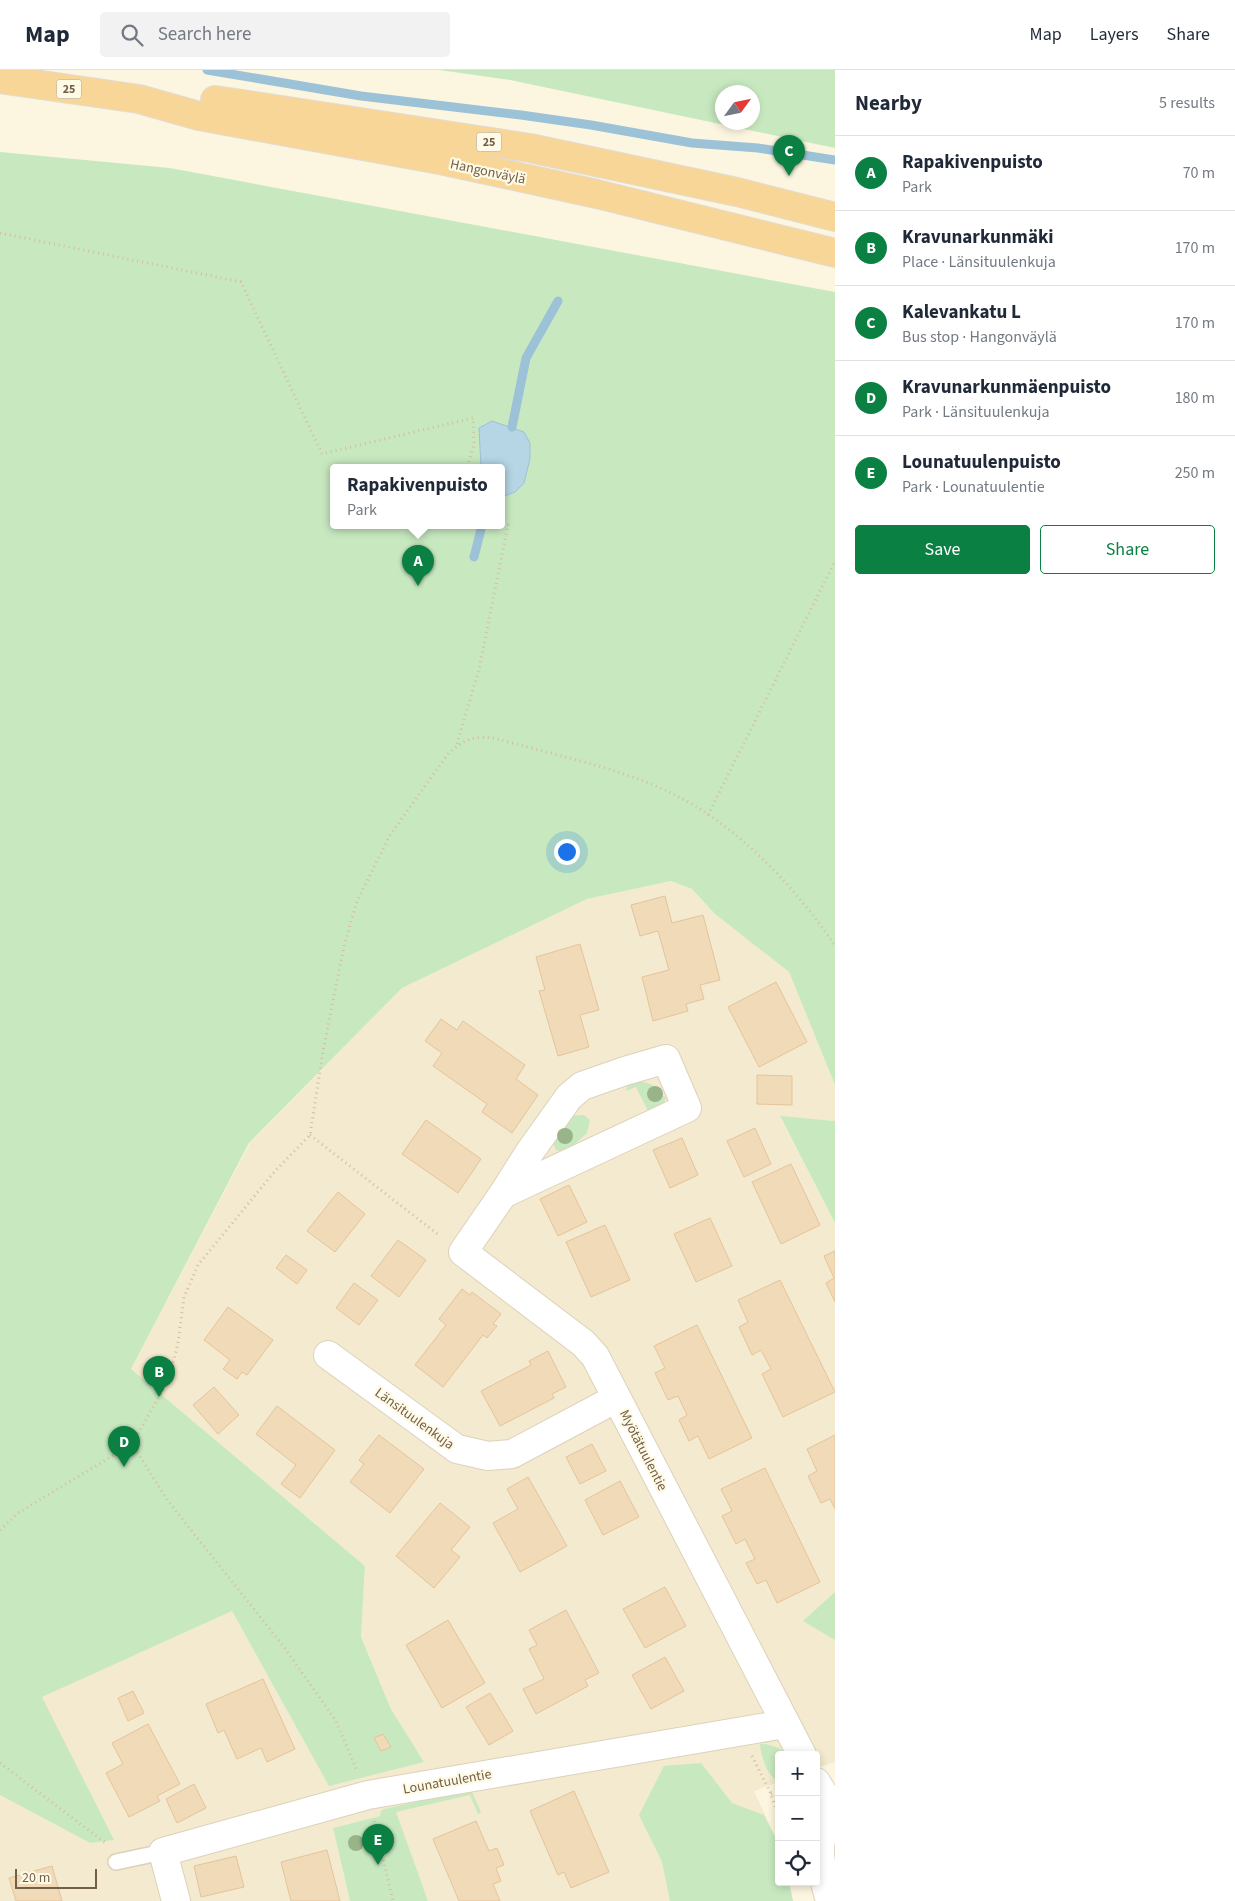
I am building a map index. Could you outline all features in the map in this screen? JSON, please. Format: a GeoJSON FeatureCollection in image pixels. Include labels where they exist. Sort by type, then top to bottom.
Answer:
{"type":"FeatureCollection","features":[{"type":"Feature","properties":{"kind":"highway","name":"Hangonväylä"},"geometry":{"type":"LineString","coordinates":[[0,79],[139,99],[199,116],[444,161],[597,194],[835,253]]}},
{"type":"Feature","properties":{"kind":"highway","name":"Hangonväylä"},"geometry":{"type":"LineString","coordinates":[[139,99],[201,98],[530,148],[738,192],[835,216]]}},
{"type":"Feature","properties":{"kind":"street"},"geometry":{"type":"LineString","coordinates":[[463,1252],[569,1097],[582,1086],[625,1070],[666,1059],[687,1108],[503,1194]]}},
{"type":"Feature","properties":{"kind":"street","name":"Myötätuulentie"},"geometry":{"type":"LineString","coordinates":[[463,1252],[583,1343],[595,1356],[800,1751]]}},
{"type":"Feature","properties":{"kind":"street","name":"Länsituulenkuja"},"geometry":{"type":"LineString","coordinates":[[328,1355],[457,1450],[488,1456],[512,1454],[617,1398]]}},
{"type":"Feature","properties":{"kind":"street","name":"Lounatuulentie"},"geometry":{"type":"LineString","coordinates":[[163,1852],[368,1795],[785,1724]]}},
{"type":"Feature","properties":{"kind":"street"},"geometry":{"type":"LineString","coordinates":[[820,1788],[834,1810],[824,1832],[819,1856],[830,1901]]}},
{"type":"Feature","properties":{"kind":"street"},"geometry":{"type":"LineString","coordinates":[[163,1852],[176,1901]]}},
{"type":"Feature","properties":{"kind":"lane"},"geometry":{"type":"LineString","coordinates":[[116,1862],[163,1852]]}},
{"type":"Feature","properties":{"kind":"path"},"geometry":{"type":"LineString","coordinates":[[0,232],[241,282],[322,454],[472,418],[474,445],[468,464]]}},
{"type":"Feature","properties":{"kind":"path"},"geometry":{"type":"LineString","coordinates":[[457,745],[478,669],[508,525],[505,524]]}},
{"type":"Feature","properties":{"kind":"path"},"geometry":{"type":"LineString","coordinates":[[708,815],[835,561]]}},
{"type":"Feature","properties":{"kind":"path"},"geometry":{"type":"LineString","coordinates":[[0,1530],[18,1513],[132,1444],[168,1379],[178,1343],[184,1296],[198,1265],[276,1171],[310,1135],[323,1051],[344,946],[357,901],[390,835],[448,754],[457,745],[476,736],[494,738],[623,774],[670,792],[708,815],[738,837],[792,890],[820,923],[835,946]]}},
{"type":"Feature","properties":{"kind":"path"},"geometry":{"type":"LineString","coordinates":[[310,1135],[450,1244],[463,1252]]}},
{"type":"Feature","properties":{"kind":"path"},"geometry":{"type":"LineString","coordinates":[[132,1444],[168,1502],[284,1647],[336,1721],[368,1795],[394,1901]]}},
{"type":"Feature","properties":{"kind":"path"},"geometry":{"type":"LineString","coordinates":[[739,1731],[771,1794],[775,1806]]}},
{"type":"Feature","properties":{"kind":"path"},"geometry":{"type":"LineString","coordinates":[[0,1763],[110,1846],[116,1862]]}},
{"type":"Feature","properties":{"kind":"path"},"geometry":{"type":"LineString","coordinates":[[771,1794],[775,1792]]}},
{"type":"Feature","properties":{"kind":"shaded area"},"geometry":{"type":"Polygon","coordinates":[[[671,881],[692,889],[715,914],[789,972],[835,1085],[835,1121],[780,1117],[835,1223],[835,1762],[820,1767],[820,1751],[775,1751],[775,1783],[754,1791],[775,1836],[775,1886],[790,1886],[793,1901],[428,1901],[395,1812],[333,1828],[350,1901],[0,1901],[0,1795],[90,1843],[113,1839],[41,1697],[232,1611],[329,1785],[423,1761],[391,1709],[361,1637],[365,1566],[131,1369],[250,1143],[402,988],[587,899],[671,881]]]}},
{"type":"Feature","properties":{"kind":"green space"},"geometry":{"type":"Polygon","coordinates":[[[439,70],[835,70],[835,148],[749,130],[760,130],[760,85],[715,85],[715,123],[510,80],[439,70]]]}},
{"type":"Feature","properties":{"kind":"green space"},"geometry":{"type":"Polygon","coordinates":[[[0,152],[170,168],[835,292],[835,1085],[789,972],[715,914],[692,889],[671,881],[587,899],[402,988],[249,1143],[131,1369],[365,1566],[361,1637],[391,1709],[424,1762],[329,1786],[232,1611],[42,1697],[114,1840],[90,1843],[0,1795],[0,152]]]}},
{"type":"Feature","properties":{"kind":"green space"},"geometry":{"type":"Polygon","coordinates":[[[637,1081],[648,1083],[658,1089],[666,1097],[663,1105],[649,1113],[636,1087],[626,1091],[628,1084],[637,1081]]]}},
{"type":"Feature","properties":{"kind":"green space"},"geometry":{"type":"Polygon","coordinates":[[[584,1115],[590,1120],[587,1133],[575,1146],[560,1151],[556,1150],[552,1141],[569,1117],[584,1115]]]}},
{"type":"Feature","properties":{"kind":"green space"},"geometry":{"type":"Polygon","coordinates":[[[780,1116],[835,1121],[835,1223],[780,1116]]]}},
{"type":"Feature","properties":{"kind":"green space"},"geometry":{"type":"Polygon","coordinates":[[[835,1592],[835,1640],[803,1621],[835,1592]]]}},
{"type":"Feature","properties":{"kind":"green space"},"geometry":{"type":"Polygon","coordinates":[[[760,1744],[775,1746],[782,1751],[775,1751],[775,1779],[768,1771],[760,1744]]]}},
{"type":"Feature","properties":{"kind":"green space"},"geometry":{"type":"Polygon","coordinates":[[[701,1763],[732,1803],[764,1815],[775,1837],[775,1886],[790,1886],[793,1901],[670,1901],[662,1862],[639,1815],[664,1766],[701,1763]]]}},
{"type":"Feature","properties":{"kind":"green space"},"geometry":{"type":"Polygon","coordinates":[[[471,1790],[481,1812],[478,1814],[470,1795],[396,1812],[428,1901],[350,1901],[333,1828],[380,1816],[381,1811],[384,1809],[471,1790]]]}},
{"type":"Feature","properties":{"kind":"water"},"geometry":{"type":"Polygon","coordinates":[[[492,421],[524,432],[530,443],[530,459],[524,483],[515,492],[505,496],[505,464],[481,464],[479,428],[492,421]]]}},
{"type":"Feature","properties":{"kind":"building"},"geometry":{"type":"Polygon","coordinates":[[[665,896],[672,923],[703,915],[720,980],[700,985],[704,999],[686,1004],[688,1011],[653,1021],[642,977],[669,970],[658,931],[640,936],[631,905],[665,896]]]}},
{"type":"Feature","properties":{"kind":"building"},"geometry":{"type":"Polygon","coordinates":[[[580,944],[599,1010],[580,1015],[589,1047],[558,1056],[539,991],[545,990],[536,957],[580,944]]]}},
{"type":"Feature","properties":{"kind":"building"},"geometry":{"type":"Polygon","coordinates":[[[776,982],[807,1042],[759,1067],[728,1007],[776,982]]]}},
{"type":"Feature","properties":{"kind":"building"},"geometry":{"type":"Polygon","coordinates":[[[441,1019],[457,1030],[463,1021],[525,1065],[516,1079],[538,1095],[512,1133],[482,1112],[487,1104],[433,1066],[442,1053],[425,1041],[441,1019]]]}},
{"type":"Feature","properties":{"kind":"building"},"geometry":{"type":"Polygon","coordinates":[[[757,1075],[792,1076],[792,1105],[757,1104],[757,1075]]]}},
{"type":"Feature","properties":{"kind":"building"},"geometry":{"type":"Polygon","coordinates":[[[426,1120],[481,1159],[458,1193],[402,1154],[426,1120]]]}},
{"type":"Feature","properties":{"kind":"building"},"geometry":{"type":"Polygon","coordinates":[[[755,1128],[771,1164],[744,1177],[727,1141],[755,1128]]]}},
{"type":"Feature","properties":{"kind":"building"},"geometry":{"type":"Polygon","coordinates":[[[682,1138],[698,1175],[670,1188],[653,1150],[682,1138]]]}},
{"type":"Feature","properties":{"kind":"building"},"geometry":{"type":"Polygon","coordinates":[[[791,1164],[820,1225],[781,1244],[752,1182],[791,1164]]]}},
{"type":"Feature","properties":{"kind":"building"},"geometry":{"type":"Polygon","coordinates":[[[569,1185],[587,1222],[558,1236],[540,1199],[569,1185]]]}},
{"type":"Feature","properties":{"kind":"building"},"geometry":{"type":"Polygon","coordinates":[[[338,1192],[365,1214],[335,1252],[307,1231],[338,1192]]]}},
{"type":"Feature","properties":{"kind":"building"},"geometry":{"type":"Polygon","coordinates":[[[710,1218],[732,1266],[696,1282],[674,1234],[710,1218]]]}},
{"type":"Feature","properties":{"kind":"building"},"geometry":{"type":"Polygon","coordinates":[[[605,1225],[630,1280],[591,1297],[566,1242],[605,1225]]]}},
{"type":"Feature","properties":{"kind":"building"},"geometry":{"type":"Polygon","coordinates":[[[398,1240],[426,1260],[399,1297],[371,1276],[398,1240]]]}},
{"type":"Feature","properties":{"kind":"building"},"geometry":{"type":"Polygon","coordinates":[[[835,1251],[835,1302],[826,1283],[834,1278],[824,1256],[835,1251]]]}},
{"type":"Feature","properties":{"kind":"building"},"geometry":{"type":"Polygon","coordinates":[[[286,1255],[307,1270],[297,1284],[276,1268],[286,1255]]]}},
{"type":"Feature","properties":{"kind":"building"},"geometry":{"type":"Polygon","coordinates":[[[780,1280],[835,1392],[783,1417],[762,1374],[771,1369],[761,1350],[752,1355],[739,1327],[748,1322],[738,1300],[780,1280]]]}},
{"type":"Feature","properties":{"kind":"building"},"geometry":{"type":"Polygon","coordinates":[[[354,1283],[378,1300],[359,1325],[336,1308],[354,1283]]]}},
{"type":"Feature","properties":{"kind":"building"},"geometry":{"type":"Polygon","coordinates":[[[462,1289],[470,1295],[472,1292],[501,1314],[493,1324],[497,1326],[487,1338],[483,1335],[443,1387],[415,1365],[446,1325],[439,1319],[462,1289]]]}},
{"type":"Feature","properties":{"kind":"building"},"geometry":{"type":"Polygon","coordinates":[[[228,1307],[273,1340],[247,1375],[242,1372],[237,1379],[223,1369],[230,1360],[204,1340],[228,1307]]]}},
{"type":"Feature","properties":{"kind":"building"},"geometry":{"type":"Polygon","coordinates":[[[697,1325],[752,1438],[709,1459],[698,1436],[689,1441],[679,1420],[687,1415],[678,1396],[668,1400],[655,1373],[665,1368],[654,1346],[697,1325]]]}},
{"type":"Feature","properties":{"kind":"building"},"geometry":{"type":"Polygon","coordinates":[[[548,1351],[566,1387],[552,1394],[554,1398],[500,1426],[481,1391],[531,1365],[529,1361],[548,1351]]]}},
{"type":"Feature","properties":{"kind":"building"},"geometry":{"type":"Polygon","coordinates":[[[214,1387],[239,1415],[218,1434],[193,1405],[214,1387]]]}},
{"type":"Feature","properties":{"kind":"building"},"geometry":{"type":"Polygon","coordinates":[[[277,1406],[335,1450],[300,1498],[281,1484],[296,1465],[256,1434],[277,1406]]]}},
{"type":"Feature","properties":{"kind":"building"},"geometry":{"type":"Polygon","coordinates":[[[379,1435],[424,1469],[390,1513],[350,1482],[364,1464],[359,1460],[379,1435]]]}},
{"type":"Feature","properties":{"kind":"building"},"geometry":{"type":"Polygon","coordinates":[[[835,1435],[835,1509],[830,1499],[821,1503],[808,1476],[817,1471],[807,1449],[835,1435]]]}},
{"type":"Feature","properties":{"kind":"building"},"geometry":{"type":"Polygon","coordinates":[[[592,1444],[606,1471],[580,1484],[566,1457],[592,1444]]]}},
{"type":"Feature","properties":{"kind":"building"},"geometry":{"type":"Polygon","coordinates":[[[765,1468],[820,1582],[777,1603],[766,1580],[757,1584],[746,1563],[755,1559],[745,1539],[736,1544],[722,1516],[732,1511],[721,1489],[765,1468]]]}},
{"type":"Feature","properties":{"kind":"building"},"geometry":{"type":"Polygon","coordinates":[[[528,1477],[567,1546],[520,1572],[493,1523],[518,1509],[507,1489],[528,1477]]]}},
{"type":"Feature","properties":{"kind":"building"},"geometry":{"type":"Polygon","coordinates":[[[620,1481],[639,1517],[603,1535],[585,1500],[620,1481]]]}},
{"type":"Feature","properties":{"kind":"building"},"geometry":{"type":"Polygon","coordinates":[[[440,1503],[470,1527],[451,1550],[460,1557],[434,1588],[396,1556],[440,1503]]]}},
{"type":"Feature","properties":{"kind":"building"},"geometry":{"type":"Polygon","coordinates":[[[665,1587],[686,1626],[645,1648],[623,1609],[665,1587]]]}},
{"type":"Feature","properties":{"kind":"building"},"geometry":{"type":"Polygon","coordinates":[[[566,1610],[599,1673],[585,1680],[588,1686],[536,1714],[523,1689],[544,1679],[529,1649],[537,1645],[529,1630],[566,1610]]]}},
{"type":"Feature","properties":{"kind":"building"},"geometry":{"type":"Polygon","coordinates":[[[448,1620],[485,1683],[442,1708],[406,1645],[448,1620]]]}},
{"type":"Feature","properties":{"kind":"building"},"geometry":{"type":"Polygon","coordinates":[[[665,1657],[684,1691],[651,1709],[632,1675],[665,1657]]]}},
{"type":"Feature","properties":{"kind":"building"},"geometry":{"type":"Polygon","coordinates":[[[263,1679],[295,1749],[267,1762],[261,1748],[237,1759],[224,1730],[218,1733],[206,1704],[263,1679]]]}},
{"type":"Feature","properties":{"kind":"building"},"geometry":{"type":"Polygon","coordinates":[[[133,1691],[144,1713],[128,1721],[118,1698],[133,1691]]]}},
{"type":"Feature","properties":{"kind":"building"},"geometry":{"type":"Polygon","coordinates":[[[490,1693],[513,1731],[489,1745],[466,1707],[490,1693]]]}},
{"type":"Feature","properties":{"kind":"building"},"geometry":{"type":"Polygon","coordinates":[[[148,1724],[180,1784],[157,1796],[160,1801],[129,1817],[106,1773],[123,1764],[112,1743],[148,1724]]]}},
{"type":"Feature","properties":{"kind":"building"},"geometry":{"type":"Polygon","coordinates":[[[383,1734],[391,1747],[381,1751],[374,1738],[383,1734]]]}},
{"type":"Feature","properties":{"kind":"building"},"geometry":{"type":"Polygon","coordinates":[[[194,1784],[206,1808],[177,1823],[166,1799],[194,1784]]]}},
{"type":"Feature","properties":{"kind":"building"},"geometry":{"type":"Polygon","coordinates":[[[574,1791],[609,1872],[571,1888],[564,1872],[558,1875],[530,1811],[574,1791]]]}},
{"type":"Feature","properties":{"kind":"building"},"geometry":{"type":"Polygon","coordinates":[[[476,1821],[489,1851],[497,1848],[504,1865],[496,1868],[501,1881],[493,1884],[500,1901],[459,1901],[433,1839],[476,1821]]]}},
{"type":"Feature","properties":{"kind":"building"},"geometry":{"type":"Polygon","coordinates":[[[327,1850],[340,1901],[291,1901],[281,1862],[327,1850]]]}},
{"type":"Feature","properties":{"kind":"building"},"geometry":{"type":"Polygon","coordinates":[[[236,1856],[244,1887],[201,1897],[194,1866],[236,1856]]]}},
{"type":"Feature","properties":{"kind":"building"},"geometry":{"type":"Polygon","coordinates":[[[52,1866],[62,1901],[16,1901],[9,1878],[52,1866]]]}},
{"type":"Feature","properties":{"kind":"waterway"},"geometry":{"type":"LineString","coordinates":[[207,70],[361,96],[521,115],[692,143],[758,148],[835,160]]}},
{"type":"Feature","properties":{"kind":"waterway"},"geometry":{"type":"LineString","coordinates":[[512,427],[526,358],[558,301]]}},
{"type":"Feature","properties":{"kind":"waterway"},"geometry":{"type":"LineString","coordinates":[[474,557],[481,529]]}},
{"type":"Feature","properties":{"kind":"place","name":"Kalevankatu L"},"geometry":{"type":"Point","coordinates":[789,176]}},
{"type":"Feature","properties":{"kind":"place","name":"Rapakivenpuisto"},"geometry":{"type":"Point","coordinates":[418,586]}},
{"type":"Feature","properties":{"kind":"place","name":"Kravunarkunmäki"},"geometry":{"type":"Point","coordinates":[159,1397]}},
{"type":"Feature","properties":{"kind":"place","name":"Kravunarkunmäenpuisto"},"geometry":{"type":"Point","coordinates":[124,1467]}},
{"type":"Feature","properties":{"kind":"place","name":"Lounatuulenpuisto"},"geometry":{"type":"Point","coordinates":[378,1865]}}]}
